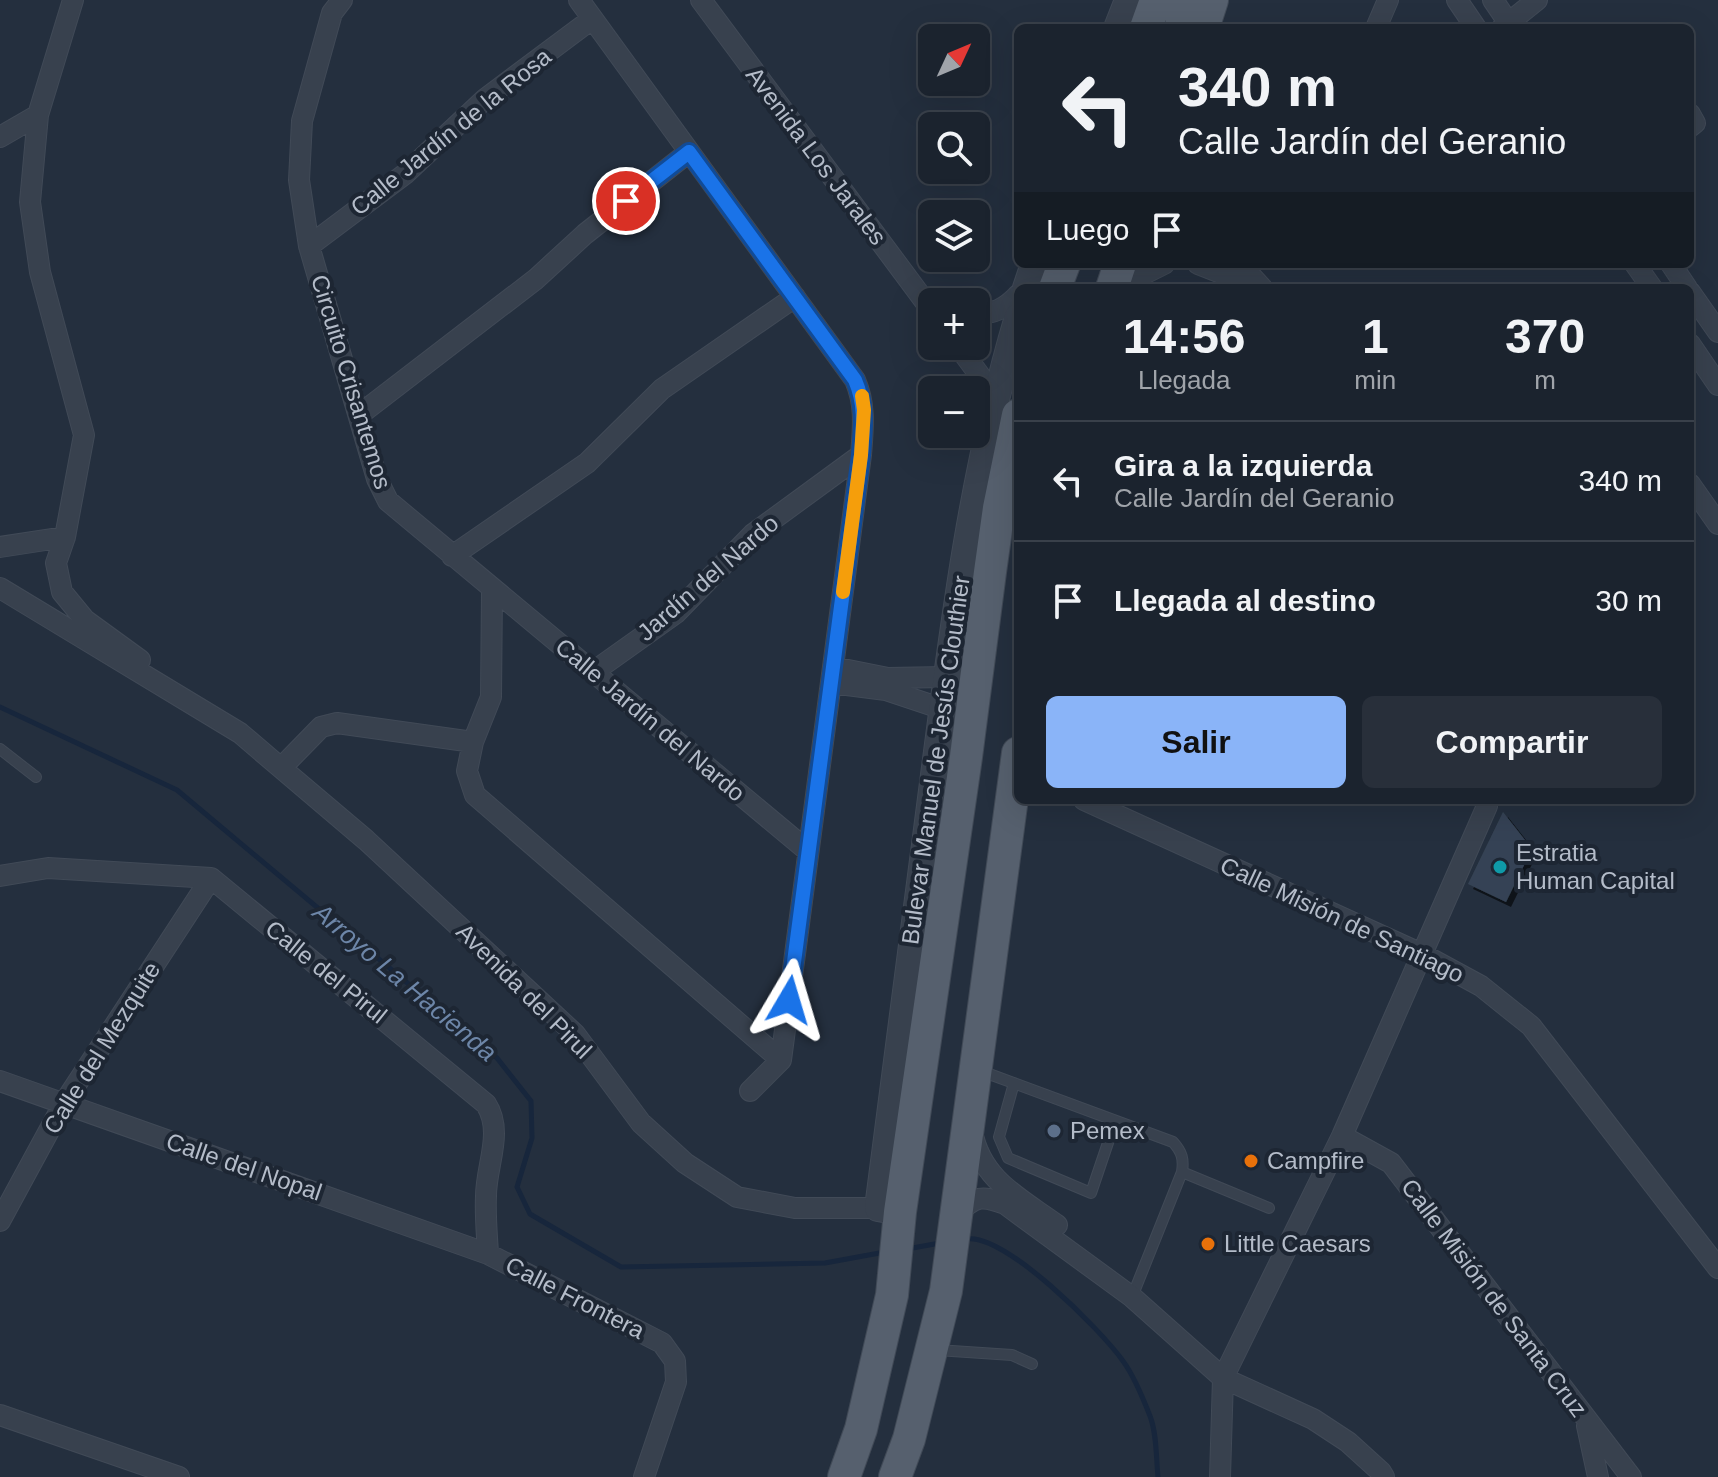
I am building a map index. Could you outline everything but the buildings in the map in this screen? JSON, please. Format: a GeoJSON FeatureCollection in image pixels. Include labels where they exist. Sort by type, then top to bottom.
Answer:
{"type":"FeatureCollection","features":[{"type":"Feature","properties":{"kind":"main road"},"geometry":{"type":"LineString","coordinates":[[1182,24],[1189,0]]}},
{"type":"Feature","properties":{"kind":"main road"},"geometry":{"type":"LineString","coordinates":[[1204,24],[1212,0]]}},
{"type":"Feature","properties":{"kind":"main road"},"geometry":{"type":"LineString","coordinates":[[1031,283],[1057,268]]}},
{"type":"Feature","properties":{"kind":"main road"},"geometry":{"type":"LineString","coordinates":[[844,1477],[861,1429],[892,1295],[892,1218],[930,1010],[993,546],[1006,406]]}},
{"type":"Feature","properties":{"kind":"main road"},"geometry":{"type":"LineString","coordinates":[[895,1477],[909,1439],[946,1291],[1014,786]]}},
{"type":"Feature","properties":{"kind":"main road"},"geometry":{"type":"LineString","coordinates":[[910,960],[930,1010]]}},
{"type":"Feature","properties":{"kind":"street"},"geometry":{"type":"LineString","coordinates":[[73,0],[38,115],[30,202],[40,272],[84,435],[65,537],[56,563],[62,592],[85,620],[144,663],[191,704]]}},
{"type":"Feature","properties":{"kind":"street","name":"Circuito Crisantemos"},"geometry":{"type":"LineString","coordinates":[[342,0],[332,13],[302,121],[299,180],[309,246],[377,479],[388,501],[492,589]]}},
{"type":"Feature","properties":{"kind":"street"},"geometry":{"type":"LineString","coordinates":[[579,0],[855,380],[862,395],[861,455],[781,1060],[750,1091]]}},
{"type":"Feature","properties":{"kind":"street","name":"Avenida Los Jarales"},"geometry":{"type":"LineString","coordinates":[[701,0],[918,292]]}},
{"type":"Feature","properties":{"kind":"street","name":"Avenida Los Jarales"},"geometry":{"type":"LineString","coordinates":[[717,0],[933,288]]}},
{"type":"Feature","properties":{"kind":"street"},"geometry":{"type":"LineString","coordinates":[[1378,24],[1388,0]]}},
{"type":"Feature","properties":{"kind":"street"},"geometry":{"type":"LineString","coordinates":[[1457,0],[1473,24]]}},
{"type":"Feature","properties":{"kind":"street"},"geometry":{"type":"LineString","coordinates":[[1493,0],[1506,24]]}},
{"type":"Feature","properties":{"kind":"street"},"geometry":{"type":"LineString","coordinates":[[1509,24],[1537,0]]}},
{"type":"Feature","properties":{"kind":"street","name":"Calle Jardín de la Rosa"},"geometry":{"type":"LineString","coordinates":[[309,246],[405,174],[485,99],[592,19]]}},
{"type":"Feature","properties":{"kind":"street"},"geometry":{"type":"LineString","coordinates":[[0,137],[38,115]]}},
{"type":"Feature","properties":{"kind":"street"},"geometry":{"type":"LineString","coordinates":[[359,415],[536,279],[585,234],[689,152]]}},
{"type":"Feature","properties":{"kind":"street"},"geometry":{"type":"LineString","coordinates":[[1122,284],[1156,268]]}},
{"type":"Feature","properties":{"kind":"street"},"geometry":{"type":"LineString","coordinates":[[1208,268],[1226,275],[1233,284]]}},
{"type":"Feature","properties":{"kind":"street"},"geometry":{"type":"LineString","coordinates":[[1244,268],[1258,284]]}},
{"type":"Feature","properties":{"kind":"street"},"geometry":{"type":"LineString","coordinates":[[1674,268],[1688,284]]}},
{"type":"Feature","properties":{"kind":"street"},"geometry":{"type":"LineString","coordinates":[[452,556],[587,463],[662,389],[795,297]]}},
{"type":"Feature","properties":{"kind":"street"},"geometry":{"type":"LineString","coordinates":[[1699,297],[1718,332]]}},
{"type":"Feature","properties":{"kind":"street"},"geometry":{"type":"LineString","coordinates":[[990,313],[1007,306],[1014,299]]}},
{"type":"Feature","properties":{"kind":"street","name":"Bulevar Manuel de Jesús Clouthier"},"geometry":{"type":"LineString","coordinates":[[892,1218],[910,960],[946,677],[966,542],[1006,406],[1014,347]]}},
{"type":"Feature","properties":{"kind":"street"},"geometry":{"type":"LineString","coordinates":[[1694,350],[1718,385]]}},
{"type":"Feature","properties":{"kind":"street"},"geometry":{"type":"LineString","coordinates":[[969,360],[1006,406]]}},
{"type":"Feature","properties":{"kind":"street","name":"Jardín del Nardo"},"geometry":{"type":"LineString","coordinates":[[593,672],[676,613],[753,534],[861,455]]}},
{"type":"Feature","properties":{"kind":"street"},"geometry":{"type":"LineString","coordinates":[[1694,490],[1718,524]]}},
{"type":"Feature","properties":{"kind":"street"},"geometry":{"type":"LineString","coordinates":[[0,547],[65,537]]}},
{"type":"Feature","properties":{"kind":"street"},"geometry":{"type":"LineString","coordinates":[[0,588],[191,704]]}},
{"type":"Feature","properties":{"kind":"street"},"geometry":{"type":"LineString","coordinates":[[492,589],[491,697],[473,742],[467,771],[475,795],[781,1060]]}},
{"type":"Feature","properties":{"kind":"street","name":"Calle Jardín del Nardo"},"geometry":{"type":"LineString","coordinates":[[492,589],[808,851]]}},
{"type":"Feature","properties":{"kind":"street"},"geometry":{"type":"LineString","coordinates":[[832,675],[946,677]]}},
{"type":"Feature","properties":{"kind":"street"},"geometry":{"type":"LineString","coordinates":[[832,675],[943,709]]}},
{"type":"Feature","properties":{"kind":"street","name":"Avenida del Pirul"},"geometry":{"type":"LineString","coordinates":[[191,704],[240,733],[366,840],[575,1034],[641,1123],[685,1163],[737,1197],[795,1208],[892,1218]]}},
{"type":"Feature","properties":{"kind":"street"},"geometry":{"type":"LineString","coordinates":[[281,768],[321,727],[337,723],[473,742]]}},
{"type":"Feature","properties":{"kind":"street","name":"Calle Misión de Santiago"},"geometry":{"type":"LineString","coordinates":[[1093,804],[1422,954],[1481,986],[1531,1026],[1718,1268]]}},
{"type":"Feature","properties":{"kind":"street"},"geometry":{"type":"LineString","coordinates":[[1220,1477],[1223,1378],[1342,1136],[1487,806]]}},
{"type":"Feature","properties":{"kind":"street"},"geometry":{"type":"LineString","coordinates":[[0,876],[48,868],[211,878]]}},
{"type":"Feature","properties":{"kind":"street","name":"Calle del Mezquite"},"geometry":{"type":"LineString","coordinates":[[0,1221],[64,1103],[211,878]]}},
{"type":"Feature","properties":{"kind":"street","name":"Calle del Pirul"},"geometry":{"type":"LineString","coordinates":[[211,878],[486,1104],[494,1116],[495,1129],[485,1195],[488,1254]]}},
{"type":"Feature","properties":{"kind":"street","name":"Calle del Nopal"},"geometry":{"type":"LineString","coordinates":[[0,1081],[488,1254]]}},
{"type":"Feature","properties":{"kind":"street"},"geometry":{"type":"LineString","coordinates":[[969,1114],[975,1145],[986,1171],[1091,1250],[1132,1297]]}},
{"type":"Feature","properties":{"kind":"street","name":"Calle Misión de Santa Cruz"},"geometry":{"type":"LineString","coordinates":[[1342,1136],[1391,1163],[1631,1477]]}},
{"type":"Feature","properties":{"kind":"street"},"geometry":{"type":"LineString","coordinates":[[957,1213],[973,1199],[987,1197],[1005,1204],[1132,1297],[1223,1378],[1313,1419],[1348,1442],[1384,1477]]}},
{"type":"Feature","properties":{"kind":"street","name":"Calle Frontera"},"geometry":{"type":"LineString","coordinates":[[488,1254],[662,1343],[675,1361],[676,1382],[644,1477]]}},
{"type":"Feature","properties":{"kind":"street"},"geometry":{"type":"LineString","coordinates":[[0,1415],[179,1477]]}},
{"type":"Feature","properties":{"kind":"street"},"geometry":{"type":"LineString","coordinates":[[1586,1418],[1598,1477]]}},
{"type":"Feature","properties":{"kind":"lane"},"geometry":{"type":"LineString","coordinates":[[0,749],[36,777]]}},
{"type":"Feature","properties":{"kind":"lane"},"geometry":{"type":"LineString","coordinates":[[976,1068],[1173,1142],[1181,1150],[1184,1161],[1182,1172],[1132,1297]]}},
{"type":"Feature","properties":{"kind":"lane"},"geometry":{"type":"LineString","coordinates":[[1014,1083],[999,1137],[1008,1158],[1091,1193],[1115,1122]]}},
{"type":"Feature","properties":{"kind":"lane"},"geometry":{"type":"LineString","coordinates":[[1182,1172],[1269,1208]]}},
{"type":"Feature","properties":{"kind":"lane"},"geometry":{"type":"LineString","coordinates":[[931,1349],[1012,1355],[1032,1364]]}},
{"type":"Feature","properties":{"kind":"waterway","name":"Arroyo La Hacienda"},"geometry":{"type":"LineString","coordinates":[[0,707],[177,790],[497,1058],[531,1101],[532,1138],[517,1187],[530,1214],[621,1267],[825,1263],[885,1252]]}},
{"type":"Feature","properties":{"kind":"waterway","name":"Arroyo La Hacienda"},"geometry":{"type":"LineString","coordinates":[[966,1239],[983,1241],[1027,1266],[1074,1307],[1123,1361],[1150,1416],[1158,1477]]}},
{"type":"Feature","properties":{"kind":"waterway","name":"Arroyo La Hacienda"},"geometry":{"type":"LineString","coordinates":[[907,1249],[940,1243]]}},
{"type":"Feature","properties":{"kind":"slow traffic"},"geometry":{"type":"LineString","coordinates":[[843,592],[861,455],[862,396]]}},
{"type":"Feature","properties":{"kind":"place","name":"Estratia Human Capital"},"geometry":{"type":"Point","coordinates":[1500,867]}},
{"type":"Feature","properties":{"kind":"place","name":"Pemex"},"geometry":{"type":"Point","coordinates":[1054,1131]}},
{"type":"Feature","properties":{"kind":"place","name":"Campfire"},"geometry":{"type":"Point","coordinates":[1251,1161]}},
{"type":"Feature","properties":{"kind":"place","name":"Little Caesars"},"geometry":{"type":"Point","coordinates":[1208,1244]}},
{"type":"Feature","properties":{"kind":"route"},"geometry":{"type":"LineString","coordinates":[[626,201],[689,152],[855,380],[862,395],[861,455],[789,1000]]}}]}
